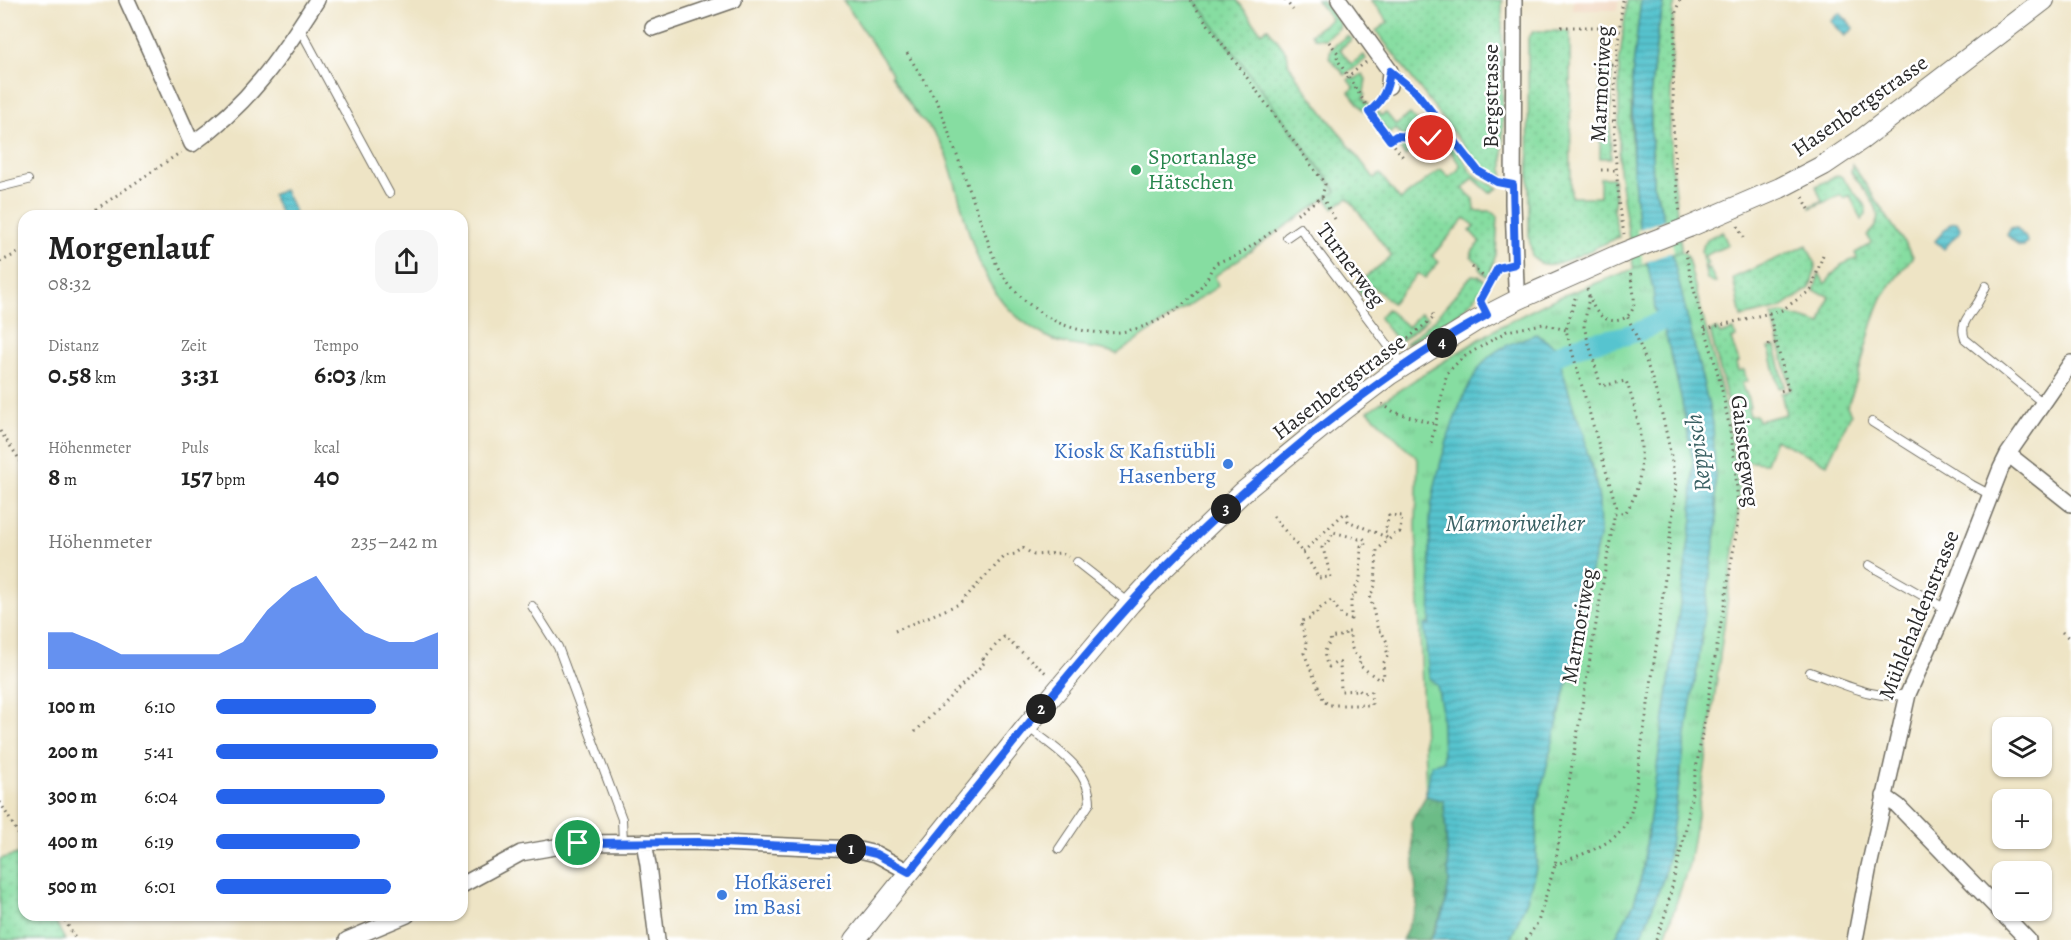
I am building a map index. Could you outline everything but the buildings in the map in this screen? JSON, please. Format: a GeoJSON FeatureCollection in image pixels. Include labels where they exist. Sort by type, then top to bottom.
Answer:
{"type":"FeatureCollection","features":[{"type":"Feature","properties":{"kind":"street"},"geometry":{"type":"LineString","coordinates":[[127,0],[192,144],[218,126],[240,105],[271,68],[317,0]]}},
{"type":"Feature","properties":{"kind":"street"},"geometry":{"type":"LineString","coordinates":[[653,28],[734,0]]}},
{"type":"Feature","properties":{"kind":"street"},"geometry":{"type":"LineString","coordinates":[[1339,0],[1377,53],[1389,79]]}},
{"type":"Feature","properties":{"kind":"street","name":"Bergstrasse"},"geometry":{"type":"LineString","coordinates":[[1514,0],[1513,185],[1515,286],[1519,299]]}},
{"type":"Feature","properties":{"kind":"street","name":"Hasenbergstrasse"},"geometry":{"type":"LineString","coordinates":[[855,940],[1026,726],[1130,604],[1243,492],[1368,391],[1398,358],[1519,299],[1620,254],[1780,188],[1824,165],[1861,140],[2044,0]]}},
{"type":"Feature","properties":{"kind":"street","name":"Mühlehaldenstrasse"},"geometry":{"type":"LineString","coordinates":[[1855,940],[1884,796],[1908,694],[1946,609],[1989,494],[2008,454],[2071,363]]}},
{"type":"Feature","properties":{"kind":"street"},"geometry":{"type":"LineString","coordinates":[[2008,454],[2071,504]]}},
{"type":"Feature","properties":{"kind":"street"},"geometry":{"type":"LineString","coordinates":[[1884,796],[1898,806],[2028,940]]}},
{"type":"Feature","properties":{"kind":"street"},"geometry":{"type":"LineString","coordinates":[[468,882],[521,853],[578,843],[623,842],[698,842],[855,849],[876,854],[909,872]]}},
{"type":"Feature","properties":{"kind":"street"},"geometry":{"type":"LineString","coordinates":[[644,842],[657,940]]}},
{"type":"Feature","properties":{"kind":"street"},"geometry":{"type":"LineString","coordinates":[[347,940],[393,921]]}},
{"type":"Feature","properties":{"kind":"lane"},"geometry":{"type":"LineString","coordinates":[[299,27],[389,193]]}},
{"type":"Feature","properties":{"kind":"lane"},"geometry":{"type":"LineString","coordinates":[[0,187],[28,180]]}},
{"type":"Feature","properties":{"kind":"lane","name":"Turnerweg"},"geometry":{"type":"LineString","coordinates":[[1287,237],[1300,228],[1398,358]]}},
{"type":"Feature","properties":{"kind":"lane"},"geometry":{"type":"LineString","coordinates":[[1986,286],[1979,302],[1964,323],[1962,332],[1965,339],[2043,403]]}},
{"type":"Feature","properties":{"kind":"lane"},"geometry":{"type":"LineString","coordinates":[[1872,422],[1989,494]]}},
{"type":"Feature","properties":{"kind":"lane"},"geometry":{"type":"LineString","coordinates":[[1077,562],[1130,604]]}},
{"type":"Feature","properties":{"kind":"lane"},"geometry":{"type":"LineString","coordinates":[[1869,565],[1946,609]]}},
{"type":"Feature","properties":{"kind":"lane"},"geometry":{"type":"LineString","coordinates":[[532,606],[558,647],[622,819],[623,842]]}},
{"type":"Feature","properties":{"kind":"lane"},"geometry":{"type":"LineString","coordinates":[[1810,672],[1874,695],[1908,694]]}},
{"type":"Feature","properties":{"kind":"lane"},"geometry":{"type":"LineString","coordinates":[[1026,726],[1077,768],[1090,794],[1090,803],[1059,849]]}},
{"type":"Feature","properties":{"kind":"path"},"geometry":{"type":"LineString","coordinates":[[1190,0],[1325,184],[1322,197],[1292,218]]}},
{"type":"Feature","properties":{"kind":"path"},"geometry":{"type":"LineString","coordinates":[[1286,0],[1293,10]]}},
{"type":"Feature","properties":{"kind":"path","name":"Marmoriweg"},"geometry":{"type":"LineString","coordinates":[[1600,170],[1615,170],[1616,65],[1623,0]]}},
{"type":"Feature","properties":{"kind":"path","name":"Gaisstegweg"},"geometry":{"type":"LineString","coordinates":[[1656,940],[1666,912],[1686,828],[1737,529],[1739,493],[1726,408],[1705,329],[1675,169],[1673,128],[1676,10],[1680,0]]}},
{"type":"Feature","properties":{"kind":"path"},"geometry":{"type":"LineString","coordinates":[[1561,27],[1619,27]]}},
{"type":"Feature","properties":{"kind":"path"},"geometry":{"type":"LineString","coordinates":[[1604,27],[1602,60],[1604,66],[1616,65]]}},
{"type":"Feature","properties":{"kind":"path"},"geometry":{"type":"LineString","coordinates":[[1329,42],[1338,53],[1337,59],[1369,113],[1389,142],[1403,157]]}},
{"type":"Feature","properties":{"kind":"path"},"geometry":{"type":"LineString","coordinates":[[907,52],[938,103],[997,266],[1018,295],[1044,316],[1057,322],[1099,332],[1127,331],[1154,323],[1190,299],[1215,264],[1236,256],[1282,224]]}},
{"type":"Feature","properties":{"kind":"path"},"geometry":{"type":"LineString","coordinates":[[1347,77],[1377,53]]}},
{"type":"Feature","properties":{"kind":"path"},"geometry":{"type":"LineString","coordinates":[[1369,113],[1379,104],[1389,79],[1416,92],[1478,171],[1497,182],[1513,185]]}},
{"type":"Feature","properties":{"kind":"path"},"geometry":{"type":"LineString","coordinates":[[1369,113],[1375,126]]}},
{"type":"Feature","properties":{"kind":"path"},"geometry":{"type":"LineString","coordinates":[[1600,121],[1614,121]]}},
{"type":"Feature","properties":{"kind":"path"},"geometry":{"type":"LineString","coordinates":[[1389,142],[1396,136],[1431,138]]}},
{"type":"Feature","properties":{"kind":"path"},"geometry":{"type":"LineString","coordinates":[[95,210],[192,144]]}},
{"type":"Feature","properties":{"kind":"path"},"geometry":{"type":"LineString","coordinates":[[1322,197],[1335,219]]}},
{"type":"Feature","properties":{"kind":"path"},"geometry":{"type":"LineString","coordinates":[[1705,329],[1782,310],[1811,290],[1824,252]]}},
{"type":"Feature","properties":{"kind":"path"},"geometry":{"type":"LineString","coordinates":[[0,262],[18,253]]}},
{"type":"Feature","properties":{"kind":"path"},"geometry":{"type":"LineString","coordinates":[[1487,315],[1480,301],[1490,282],[1498,268],[1515,264]]}},
{"type":"Feature","properties":{"kind":"path"},"geometry":{"type":"LineString","coordinates":[[1472,267],[1490,282]]}},
{"type":"Feature","properties":{"kind":"path","name":"Marmoriweg"},"geometry":{"type":"LineString","coordinates":[[1526,940],[1538,922],[1555,865],[1616,506],[1566,330],[1577,291]]}},
{"type":"Feature","properties":{"kind":"path"},"geometry":{"type":"LineString","coordinates":[[1589,295],[1584,327],[1601,386],[1626,381],[1637,417],[1640,452],[1638,484],[1626,512],[1615,514]]}},
{"type":"Feature","properties":{"kind":"path"},"geometry":{"type":"LineString","coordinates":[[1769,313],[1788,389],[1780,391]]}},
{"type":"Feature","properties":{"kind":"path"},"geometry":{"type":"LineString","coordinates":[[1398,358],[1432,319],[1434,316],[1432,314]]}},
{"type":"Feature","properties":{"kind":"path"},"geometry":{"type":"LineString","coordinates":[[1555,865],[1607,842],[1627,823],[1633,802],[1653,681],[1676,488],[1673,465],[1655,390],[1627,316]]}},
{"type":"Feature","properties":{"kind":"path"},"geometry":{"type":"LineString","coordinates":[[1711,319],[1713,327]]}},
{"type":"Feature","properties":{"kind":"path"},"geometry":{"type":"LineString","coordinates":[[1431,442],[1447,373],[1462,358],[1507,331],[1543,324],[1566,330]]}},
{"type":"Feature","properties":{"kind":"path"},"geometry":{"type":"LineString","coordinates":[[1768,345],[1776,343]]}},
{"type":"Feature","properties":{"kind":"path"},"geometry":{"type":"LineString","coordinates":[[1368,391],[1387,409],[1436,423]]}},
{"type":"Feature","properties":{"kind":"path"},"geometry":{"type":"LineString","coordinates":[[0,431],[18,457]]}},
{"type":"Feature","properties":{"kind":"path"},"geometry":{"type":"LineString","coordinates":[[1274,516],[1302,553],[1311,564],[1318,578],[1331,577],[1322,548],[1323,544],[1328,544],[1333,532],[1363,538],[1366,541],[1364,546],[1361,546],[1360,584],[1356,587],[1355,597],[1351,597],[1351,619],[1343,616],[1331,600],[1318,610],[1316,615],[1301,621],[1307,647],[1304,653],[1324,700],[1329,705],[1372,705],[1371,692],[1362,693],[1359,690],[1341,692],[1340,663],[1338,661],[1329,667],[1325,661],[1324,652],[1331,642],[1330,638],[1350,632],[1350,646],[1361,659],[1359,665],[1378,679],[1384,678],[1383,664],[1388,655],[1386,648],[1388,644],[1381,631],[1378,631],[1370,596],[1375,586],[1377,550],[1400,532],[1402,516],[1389,515],[1386,537],[1348,521],[1348,515],[1345,513],[1302,553]]}},
{"type":"Feature","properties":{"kind":"path"},"geometry":{"type":"LineString","coordinates":[[895,631],[959,604],[1005,556],[1015,554],[1023,548],[1034,555],[1061,553],[1077,562]]}},
{"type":"Feature","properties":{"kind":"path"},"geometry":{"type":"LineString","coordinates":[[2062,632],[2071,640]]}},
{"type":"Feature","properties":{"kind":"path"},"geometry":{"type":"LineString","coordinates":[[915,732],[985,662],[983,658],[1004,637],[1060,686]]}},
{"type":"Feature","properties":{"kind":"path"},"geometry":{"type":"LineString","coordinates":[[0,802],[18,834]]}},
{"type":"Feature","properties":{"kind":"path"},"geometry":{"type":"LineString","coordinates":[[65,921],[76,940]]}},
{"type":"Feature","properties":{"kind":"shaded area"},"geometry":{"type":"Polygon","coordinates":[[[1573,0],[1619,0],[1617,10],[1572,10],[1573,0]]]}},
{"type":"Feature","properties":{"kind":"green space","name":"Sportanlage Hätschen"},"geometry":{"type":"Polygon","coordinates":[[[843,0],[1195,0],[1336,191],[1215,276],[1218,286],[1117,354],[1055,341],[1021,320],[1002,301],[988,279],[977,256],[943,147],[910,104],[843,0]]]}},
{"type":"Feature","properties":{"kind":"green space"},"geometry":{"type":"Polygon","coordinates":[[[1195,0],[1237,0],[1261,32],[1268,28],[1287,53],[1289,65],[1304,87],[1374,178],[1380,174],[1400,200],[1441,169],[1449,177],[1458,170],[1460,165],[1412,94],[1471,172],[1498,188],[1490,193],[1473,178],[1463,189],[1474,199],[1475,211],[1490,211],[1498,217],[1496,254],[1489,276],[1487,277],[1480,270],[1480,264],[1471,257],[1473,255],[1471,253],[1480,242],[1470,231],[1475,226],[1465,218],[1432,256],[1439,262],[1425,278],[1418,273],[1392,303],[1372,286],[1363,296],[1358,290],[1359,282],[1392,256],[1348,198],[1333,208],[1326,198],[1336,190],[1195,0]]]}},
{"type":"Feature","properties":{"kind":"green space"},"geometry":{"type":"Polygon","coordinates":[[[1317,0],[1322,0],[1340,24],[1339,28],[1325,39],[1314,38],[1311,34],[1331,19],[1317,0]]]}},
{"type":"Feature","properties":{"kind":"green space"},"geometry":{"type":"Polygon","coordinates":[[[1371,0],[1502,0],[1503,178],[1481,169],[1376,31],[1388,22],[1371,0]]]}},
{"type":"Feature","properties":{"kind":"green space"},"geometry":{"type":"Polygon","coordinates":[[[1627,0],[1641,0],[1632,76],[1631,120],[1638,220],[1648,272],[1638,300],[1619,170],[1619,65],[1627,0]]]}},
{"type":"Feature","properties":{"kind":"green space"},"geometry":{"type":"Polygon","coordinates":[[[1665,0],[1676,0],[1673,10],[1670,130],[1682,257],[1673,261],[1653,184],[1650,98],[1658,29],[1665,0]]]}},
{"type":"Feature","properties":{"kind":"green space"},"geometry":{"type":"Polygon","coordinates":[[[1534,31],[1570,31],[1571,197],[1600,197],[1600,178],[1613,178],[1615,199],[1613,210],[1619,237],[1570,259],[1551,264],[1540,263],[1532,256],[1529,238],[1528,38],[1534,31]]]}},
{"type":"Feature","properties":{"kind":"green space"},"geometry":{"type":"Polygon","coordinates":[[[1347,36],[1352,39],[1340,49],[1351,64],[1364,55],[1366,59],[1345,75],[1329,58],[1331,48],[1347,36]]]}},
{"type":"Feature","properties":{"kind":"green space"},"geometry":{"type":"Polygon","coordinates":[[[1600,68],[1612,68],[1610,119],[1600,119],[1600,68]]]}},
{"type":"Feature","properties":{"kind":"green space"},"geometry":{"type":"Polygon","coordinates":[[[1362,74],[1366,79],[1363,98],[1370,107],[1364,111],[1349,92],[1354,88],[1348,80],[1352,77],[1355,79],[1362,74]]]}},
{"type":"Feature","properties":{"kind":"green space"},"geometry":{"type":"Polygon","coordinates":[[[1378,111],[1381,116],[1386,113],[1396,125],[1410,114],[1425,130],[1422,143],[1405,156],[1396,143],[1403,137],[1396,129],[1389,134],[1374,114],[1378,111]]]}},
{"type":"Feature","properties":{"kind":"green space"},"geometry":{"type":"Polygon","coordinates":[[[1600,123],[1610,123],[1611,158],[1600,158],[1600,123]]]}},
{"type":"Feature","properties":{"kind":"green space"},"geometry":{"type":"Polygon","coordinates":[[[1852,164],[1913,256],[1882,298],[1847,406],[1851,414],[1827,464],[1775,439],[1766,463],[1738,461],[1733,422],[1710,331],[1717,329],[1720,334],[1734,330],[1736,337],[1731,339],[1739,362],[1736,363],[1738,371],[1744,370],[1747,381],[1742,383],[1750,407],[1748,408],[1750,416],[1756,415],[1758,421],[1786,414],[1781,393],[1791,390],[1772,315],[1783,313],[1821,324],[1829,296],[1814,291],[1819,273],[1825,284],[1841,265],[1857,258],[1855,253],[1871,242],[1867,235],[1875,227],[1878,219],[1874,203],[1851,172],[1852,164]]]}},
{"type":"Feature","properties":{"kind":"green space"},"geometry":{"type":"Polygon","coordinates":[[[1838,175],[1866,207],[1866,215],[1861,220],[1850,195],[1843,198],[1841,195],[1810,208],[1822,201],[1816,186],[1838,175]]]}},
{"type":"Feature","properties":{"kind":"green space"},"geometry":{"type":"Polygon","coordinates":[[[1722,231],[1728,245],[1704,256],[1708,264],[1705,266],[1709,268],[1716,282],[1712,283],[1707,279],[1701,250],[1707,239],[1722,231]]]}},
{"type":"Feature","properties":{"kind":"green space"},"geometry":{"type":"Polygon","coordinates":[[[1807,245],[1816,267],[1810,288],[1781,308],[1741,317],[1733,278],[1807,245]]]}},
{"type":"Feature","properties":{"kind":"green space"},"geometry":{"type":"Polygon","coordinates":[[[1681,251],[1687,255],[1726,408],[1739,493],[1737,529],[1705,768],[1689,864],[1664,940],[1429,940],[1445,907],[1449,882],[1444,801],[1426,796],[1416,525],[1418,459],[1368,411],[1501,326],[1554,299],[1681,251]]]}},
{"type":"Feature","properties":{"kind":"green space"},"geometry":{"type":"Polygon","coordinates":[[[1472,275],[1479,276],[1486,282],[1475,298],[1461,312],[1404,345],[1434,320],[1472,275]]]}},
{"type":"Feature","properties":{"kind":"green space"},"geometry":{"type":"Polygon","coordinates":[[[1387,309],[1408,327],[1420,313],[1428,318],[1399,343],[1379,318],[1387,309]]]}},
{"type":"Feature","properties":{"kind":"green space"},"geometry":{"type":"Polygon","coordinates":[[[1775,346],[1785,387],[1779,388],[1769,348],[1775,346]]]}},
{"type":"Feature","properties":{"kind":"green space"},"geometry":{"type":"Polygon","coordinates":[[[1426,796],[1444,801],[1449,882],[1445,907],[1431,940],[1402,940],[1417,906],[1411,822],[1426,796]]]}},
{"type":"Feature","properties":{"kind":"green space"},"geometry":{"type":"Polygon","coordinates":[[[18,854],[18,921],[55,921],[65,940],[0,940],[0,859],[18,854]]]}},
{"type":"Feature","properties":{"kind":"water","name":"Reppisch"},"geometry":{"type":"Polygon","coordinates":[[[1641,0],[1665,0],[1658,29],[1650,98],[1653,184],[1660,204],[1713,423],[1717,524],[1698,665],[1664,877],[1640,940],[1614,940],[1634,903],[1642,873],[1692,519],[1693,462],[1681,397],[1665,332],[1655,311],[1653,290],[1638,220],[1633,168],[1632,76],[1641,0]]]}},
{"type":"Feature","properties":{"kind":"water"},"geometry":{"type":"Polygon","coordinates":[[[1840,13],[1854,28],[1845,36],[1831,21],[1840,13]]]}},
{"type":"Feature","properties":{"kind":"water"},"geometry":{"type":"Polygon","coordinates":[[[284,190],[294,210],[279,210],[272,195],[284,190]]]}},
{"type":"Feature","properties":{"kind":"water"},"geometry":{"type":"Polygon","coordinates":[[[1957,222],[1961,230],[1944,249],[1935,241],[1951,223],[1957,222]]]}},
{"type":"Feature","properties":{"kind":"water"},"geometry":{"type":"Polygon","coordinates":[[[2016,227],[2026,238],[2027,242],[2023,246],[2019,246],[2007,235],[2011,228],[2016,227]]]}},
{"type":"Feature","properties":{"kind":"water","name":"Marmoriweiher"},"geometry":{"type":"Polygon","coordinates":[[[1536,334],[1556,347],[1575,413],[1584,432],[1599,500],[1600,534],[1585,595],[1575,652],[1537,806],[1536,868],[1527,900],[1510,940],[1431,940],[1445,907],[1449,882],[1444,801],[1426,796],[1431,765],[1443,761],[1441,706],[1437,685],[1429,678],[1424,625],[1430,624],[1432,505],[1449,434],[1468,387],[1490,356],[1512,343],[1536,334]]]}},
{"type":"Feature","properties":{"kind":"pier"},"geometry":{"type":"Polygon","coordinates":[[[1666,219],[1674,251],[1643,263],[1637,230],[1666,219]]]}},
{"type":"Feature","properties":{"kind":"waterway"},"geometry":{"type":"LineString","coordinates":[[1559,355],[1588,343],[1640,331],[1673,315]]}},
{"type":"Feature","properties":{"kind":"place","name":"Sportanlage Hätschen"},"geometry":{"type":"Point","coordinates":[1136,170]}},
{"type":"Feature","properties":{"kind":"place","name":"Kiosk & Kafistübli Hasenberg"},"geometry":{"type":"Point","coordinates":[1228,464]}},
{"type":"Feature","properties":{"kind":"place","name":"Hofkäserei im Basi"},"geometry":{"type":"Point","coordinates":[722,895]}},
{"type":"Feature","properties":{"kind":"route"},"geometry":{"type":"LineString","coordinates":[[578,843],[698,842],[855,849],[876,854],[909,872],[1026,726],[1130,604],[1243,492],[1342,410],[1389,375],[1487,315],[1480,301],[1498,268],[1515,264],[1513,185],[1497,182],[1478,171],[1416,92],[1390,71],[1389,86],[1379,104],[1369,112],[1390,140],[1396,136],[1431,138]]}}]}
